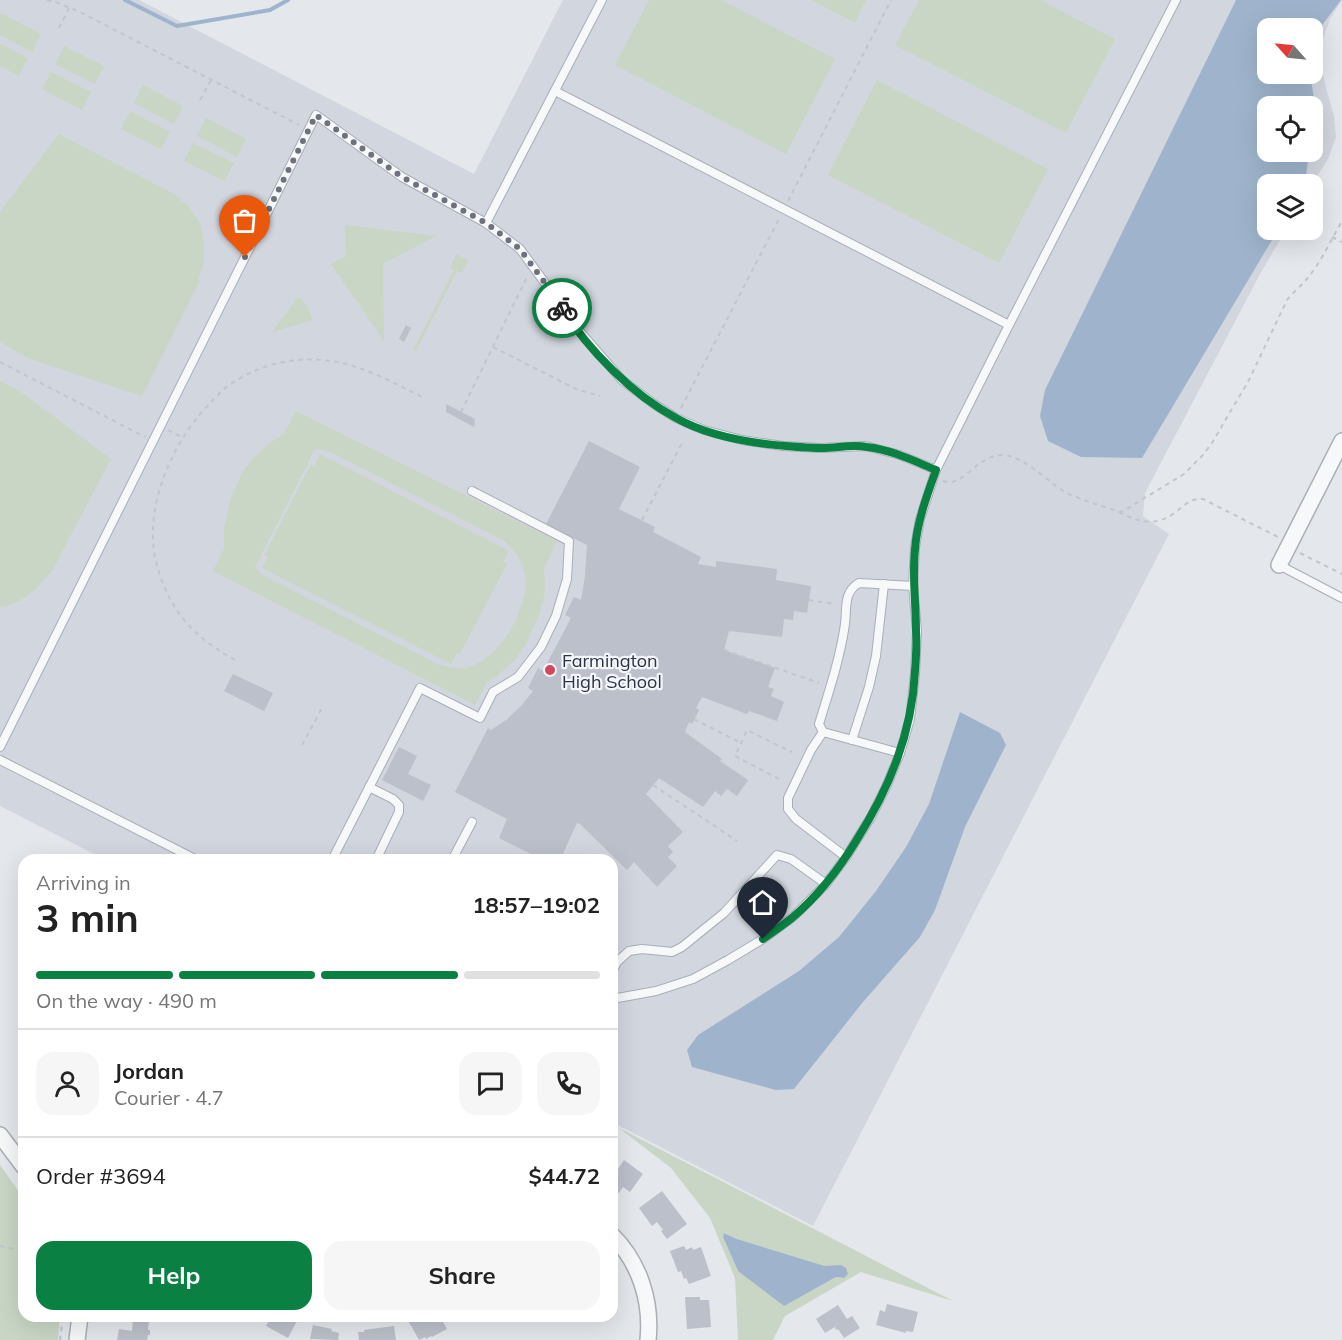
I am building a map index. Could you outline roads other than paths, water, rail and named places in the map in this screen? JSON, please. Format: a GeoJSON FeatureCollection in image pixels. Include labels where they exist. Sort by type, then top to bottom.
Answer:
{"type":"FeatureCollection","features":[{"type":"Feature","properties":{"kind":"street"},"geometry":{"type":"LineString","coordinates":[[1279,565],[1342,441]]}},
{"type":"Feature","properties":{"kind":"street"},"geometry":{"type":"LineString","coordinates":[[0,1135],[18,1159]]}},
{"type":"Feature","properties":{"kind":"street"},"geometry":{"type":"LineString","coordinates":[[618,1242],[633,1261],[644,1289],[649,1321],[648,1340]]}},
{"type":"Feature","properties":{"kind":"street"},"geometry":{"type":"LineString","coordinates":[[77,1340],[79,1322]]}},
{"type":"Feature","properties":{"kind":"lane"},"geometry":{"type":"LineString","coordinates":[[486,223],[602,0]]}},
{"type":"Feature","properties":{"kind":"lane"},"geometry":{"type":"LineString","coordinates":[[618,998],[656,992],[693,979],[763,939],[793,917],[826,884],[871,817],[900,753],[910,718],[915,674],[916,632],[913,586],[915,548],[920,519],[936,470],[1176,0]]}},
{"type":"Feature","properties":{"kind":"lane"},"geometry":{"type":"LineString","coordinates":[[555,91],[1009,325]]}},
{"type":"Feature","properties":{"kind":"lane"},"geometry":{"type":"LineString","coordinates":[[0,747],[316,115],[402,177],[486,223],[520,249],[569,319],[622,380],[676,418],[704,430],[742,440],[783,446],[866,446],[900,455],[936,470]]}},
{"type":"Feature","properties":{"kind":"lane"},"geometry":{"type":"LineString","coordinates":[[335,854],[420,688],[480,718],[493,692],[518,677],[541,647],[556,616],[567,579],[569,541],[472,491]]}},
{"type":"Feature","properties":{"kind":"lane"},"geometry":{"type":"LineString","coordinates":[[1279,565],[1342,598]]}},
{"type":"Feature","properties":{"kind":"lane"},"geometry":{"type":"LineString","coordinates":[[900,753],[823,732],[819,724],[840,653],[848,592],[859,583],[913,586]]}},
{"type":"Feature","properties":{"kind":"lane"},"geometry":{"type":"LineString","coordinates":[[852,740],[874,667],[884,584]]}},
{"type":"Feature","properties":{"kind":"lane"},"geometry":{"type":"LineString","coordinates":[[823,732],[811,750],[788,798],[788,809],[796,819],[846,857]]}},
{"type":"Feature","properties":{"kind":"lane"},"geometry":{"type":"LineString","coordinates":[[0,760],[185,854]]}},
{"type":"Feature","properties":{"kind":"lane"},"geometry":{"type":"LineString","coordinates":[[369,787],[393,799],[399,805],[399,812],[379,854]]}},
{"type":"Feature","properties":{"kind":"lane"},"geometry":{"type":"LineString","coordinates":[[455,854],[472,822]]}},
{"type":"Feature","properties":{"kind":"lane"},"geometry":{"type":"LineString","coordinates":[[618,961],[629,951],[642,949],[672,951],[682,947],[724,913],[777,855],[791,859],[826,884]]}},
{"type":"Feature","properties":{"kind":"water"},"geometry":{"type":"Polygon","coordinates":[[[1236,0],[1341,0],[1323,24],[1323,18],[1257,18],[1257,84],[1312,84],[1314,96],[1257,96],[1257,162],[1308,162],[1306,174],[1257,174],[1257,240],[1272,240],[1142,458],[1081,457],[1048,441],[1040,416],[1045,390],[1236,0]]]}},
{"type":"Feature","properties":{"kind":"water"},"geometry":{"type":"Polygon","coordinates":[[[960,712],[1000,733],[1006,745],[965,827],[935,910],[920,937],[863,1002],[794,1089],[776,1090],[692,1067],[687,1050],[698,1035],[799,971],[839,937],[876,891],[906,847],[929,804],[960,712]]]}},
{"type":"Feature","properties":{"kind":"water"},"geometry":{"type":"Polygon","coordinates":[[[724,1233],[825,1266],[841,1265],[846,1268],[848,1274],[844,1278],[836,1277],[784,1306],[738,1271],[723,1237],[724,1233]]]}},
{"type":"Feature","properties":{"kind":"waterway"},"geometry":{"type":"LineString","coordinates":[[125,0],[177,26],[270,10],[288,0]]}},
{"type":"Feature","properties":{"kind":"place","name":"Farmington High School"},"geometry":{"type":"Point","coordinates":[550,670]}}]}
